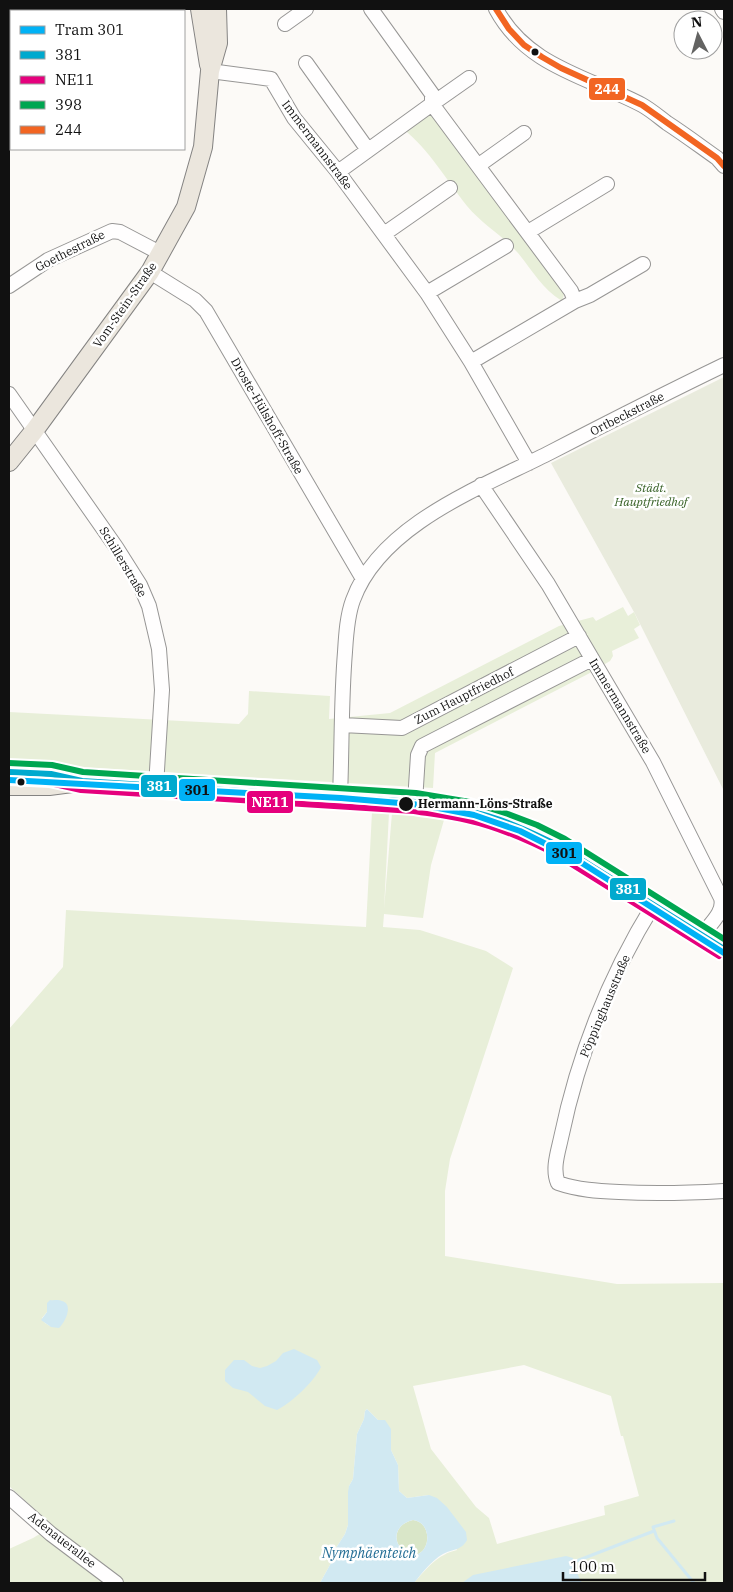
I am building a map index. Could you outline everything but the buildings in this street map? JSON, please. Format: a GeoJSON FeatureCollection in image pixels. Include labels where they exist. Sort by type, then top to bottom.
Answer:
{"type":"FeatureCollection","features":[{"type":"Feature","properties":{"kind":"main road","name":"Vom-Stein-Straße"},"geometry":{"type":"LineString","coordinates":[[200,9],[210,71]]}},
{"type":"Feature","properties":{"kind":"main road","name":"Vom-Stein-Straße"},"geometry":{"type":"LineString","coordinates":[[9,462],[34,431],[150,272],[186,207],[203,147],[210,71],[218,43],[217,9]]}},
{"type":"Feature","properties":{"kind":"main road"},"geometry":{"type":"LineString","coordinates":[[9,772],[51,774],[82,782]]}},
{"type":"Feature","properties":{"kind":"main road"},"geometry":{"type":"LineString","coordinates":[[9,786],[49,786],[82,782],[340,796],[415,802],[469,811],[506,822],[561,847],[724,949]]}},
{"type":"Feature","properties":{"kind":"street"},"geometry":{"type":"LineString","coordinates":[[285,24],[306,9]]}},
{"type":"Feature","properties":{"kind":"street"},"geometry":{"type":"LineString","coordinates":[[371,9],[432,94],[432,104],[528,232],[571,291],[576,301]]}},
{"type":"Feature","properties":{"kind":"street"},"geometry":{"type":"LineString","coordinates":[[496,9],[501,19],[535,53],[566,72],[643,105],[722,159]]}},
{"type":"Feature","properties":{"kind":"street"},"geometry":{"type":"LineString","coordinates":[[306,63],[368,150]]}},
{"type":"Feature","properties":{"kind":"street","name":"Immermannstraße"},"geometry":{"type":"LineString","coordinates":[[210,71],[271,79],[294,118],[338,172],[427,293],[472,362],[529,463]]}},
{"type":"Feature","properties":{"kind":"street"},"geometry":{"type":"LineString","coordinates":[[338,172],[469,78]]}},
{"type":"Feature","properties":{"kind":"street"},"geometry":{"type":"LineString","coordinates":[[479,165],[524,133]]}},
{"type":"Feature","properties":{"kind":"street"},"geometry":{"type":"LineString","coordinates":[[528,232],[607,184]]}},
{"type":"Feature","properties":{"kind":"street"},"geometry":{"type":"LineString","coordinates":[[384,234],[450,188]]}},
{"type":"Feature","properties":{"kind":"street","name":"Goethestraße"},"geometry":{"type":"LineString","coordinates":[[9,286],[48,260],[112,231],[120,232],[160,253]]}},
{"type":"Feature","properties":{"kind":"street"},"geometry":{"type":"LineString","coordinates":[[427,293],[506,246]]}},
{"type":"Feature","properties":{"kind":"street"},"geometry":{"type":"LineString","coordinates":[[472,362],[643,264]]}},
{"type":"Feature","properties":{"kind":"street","name":"Droste-Hülshoff-Straße"},"geometry":{"type":"LineString","coordinates":[[150,272],[195,300],[206,311],[362,579]]}},
{"type":"Feature","properties":{"kind":"street","name":"Ortbeckstraße"},"geometry":{"type":"LineString","coordinates":[[529,463],[724,365]]}},
{"type":"Feature","properties":{"kind":"street","name":"Schillerstraße"},"geometry":{"type":"LineString","coordinates":[[9,394],[116,547],[140,585],[149,606],[159,649],[162,690],[156,786]]}},
{"type":"Feature","properties":{"kind":"street"},"geometry":{"type":"LineString","coordinates":[[340,796],[343,673],[347,632],[352,601],[362,579],[377,559],[422,520],[481,485],[529,463]]}},
{"type":"Feature","properties":{"kind":"street","name":"Immermannstraße"},"geometry":{"type":"LineString","coordinates":[[481,485],[548,584],[653,762],[723,902],[722,910],[702,935]]}},
{"type":"Feature","properties":{"kind":"street","name":"Zum Hauptfriedhof"},"geometry":{"type":"LineString","coordinates":[[342,724],[402,728],[579,636]]}},
{"type":"Feature","properties":{"kind":"street","name":"Zum Hauptfriedhof"},"geometry":{"type":"LineString","coordinates":[[415,802],[418,755],[422,746],[592,659]]}},
{"type":"Feature","properties":{"kind":"street","name":"Pöppinghausstraße"},"geometry":{"type":"LineString","coordinates":[[654,904],[642,923],[602,1007],[577,1072],[564,1125],[555,1176],[558,1183],[571,1187],[603,1191],[683,1194],[724,1191]]}},
{"type":"Feature","properties":{"kind":"street","name":"Adenauerallee"},"geometry":{"type":"LineString","coordinates":[[9,1497],[51,1534],[116,1583]]}},
{"type":"Feature","properties":{"kind":"green space"},"geometry":{"type":"Polygon","coordinates":[[[432,111],[565,292],[562,301],[543,285],[512,247],[479,219],[459,196],[430,156],[403,129],[432,111]]]}},
{"type":"Feature","properties":{"kind":"green space","name":"Städt. Hauptfriedhof"},"geometry":{"type":"Polygon","coordinates":[[[724,377],[724,791],[634,612],[551,463],[724,377]]]}},
{"type":"Feature","properties":{"kind":"green space"},"geometry":{"type":"Polygon","coordinates":[[[623,607],[628,616],[634,612],[640,625],[634,629],[639,638],[612,651],[613,656],[610,661],[588,674],[435,753],[433,788],[9,763],[9,712],[239,724],[248,714],[249,691],[330,696],[329,719],[390,713],[559,626],[593,617],[596,621],[623,607]]]}},
{"type":"Feature","properties":{"kind":"green space"},"geometry":{"type":"Polygon","coordinates":[[[372,812],[389,813],[384,909],[392,813],[444,820],[431,865],[423,918],[384,914],[383,927],[420,930],[486,951],[513,968],[450,1159],[445,1191],[445,1256],[617,1284],[724,1283],[724,1583],[414,1583],[438,1559],[457,1550],[429,1495],[407,1498],[399,1491],[398,1465],[391,1450],[391,1438],[381,1421],[367,1409],[357,1434],[353,1479],[349,1486],[348,1525],[320,1583],[9,1583],[9,1549],[53,1526],[9,1486],[9,1029],[63,967],[66,910],[366,927],[372,812]],[[56,1301],[47,1306],[47,1312],[42,1318],[50,1326],[56,1301]],[[524,1365],[413,1386],[431,1449],[476,1507],[489,1518],[497,1544],[605,1515],[604,1506],[639,1496],[611,1396],[524,1365]]]}},
{"type":"Feature","properties":{"kind":"green space"},"geometry":{"type":"Polygon","coordinates":[[[413,1520],[423,1526],[427,1536],[425,1548],[416,1555],[402,1549],[396,1538],[400,1527],[413,1520]]]}},
{"type":"Feature","properties":{"kind":"water"},"geometry":{"type":"Polygon","coordinates":[[[50,1300],[60,1300],[66,1303],[67,1306],[66,1318],[59,1328],[51,1327],[41,1320],[47,1312],[47,1303],[50,1300]]]}},
{"type":"Feature","properties":{"kind":"water"},"geometry":{"type":"Polygon","coordinates":[[[294,1349],[317,1360],[321,1367],[302,1392],[277,1410],[265,1406],[248,1392],[233,1388],[225,1381],[225,1370],[234,1360],[244,1360],[252,1366],[260,1368],[276,1361],[283,1353],[294,1349]]]}},
{"type":"Feature","properties":{"kind":"water","name":"Nymphäenteich"},"geometry":{"type":"Polygon","coordinates":[[[367,1409],[378,1420],[385,1420],[391,1429],[391,1450],[398,1465],[399,1491],[407,1498],[429,1495],[437,1498],[447,1507],[466,1532],[467,1540],[465,1544],[439,1557],[427,1567],[414,1583],[320,1583],[348,1525],[348,1492],[353,1479],[357,1434],[364,1419],[367,1409]],[[413,1520],[400,1527],[396,1538],[402,1549],[416,1555],[425,1548],[427,1542],[426,1531],[419,1522],[413,1520]]]}},
{"type":"Feature","properties":{"kind":"water"},"geometry":{"type":"Polygon","coordinates":[[[566,1556],[573,1558],[582,1583],[462,1583],[473,1575],[566,1556]]]}},
{"type":"Feature","properties":{"kind":"waterway"},"geometry":{"type":"LineString","coordinates":[[674,1521],[653,1527],[657,1538],[694,1583]]}},
{"type":"Feature","properties":{"kind":"waterway"},"geometry":{"type":"LineString","coordinates":[[574,1562],[654,1531]]}},
{"type":"Feature","properties":{"kind":"tram line","name":"301"},"geometry":{"type":"LineString","coordinates":[[9,780],[341,798],[423,805],[474,815],[520,831],[574,858],[724,953]]}},
{"type":"Feature","properties":{"kind":"transit line","name":"244"},"geometry":{"type":"LineString","coordinates":[[496,9],[509,29],[524,45],[561,68],[642,105],[717,158],[724,166]]}},
{"type":"Feature","properties":{"kind":"transit line","name":"398"},"geometry":{"type":"LineString","coordinates":[[9,763],[52,765],[83,772],[416,793],[470,802],[537,825],[565,839],[724,939]]}},
{"type":"Feature","properties":{"kind":"transit line","name":"381"},"geometry":{"type":"LineString","coordinates":[[9,772],[51,774],[82,781],[415,802],[480,814],[516,826],[561,847],[724,949]]}},
{"type":"Feature","properties":{"kind":"transit line","name":"NE11"},"geometry":{"type":"LineString","coordinates":[[9,781],[50,783],[81,790],[414,811],[479,823],[513,834],[557,855],[719,956]]}},
{"type":"Feature","properties":{"kind":"place","name":"Hermann-Löns-Straße"},"geometry":{"type":"Point","coordinates":[406,804]}}]}
